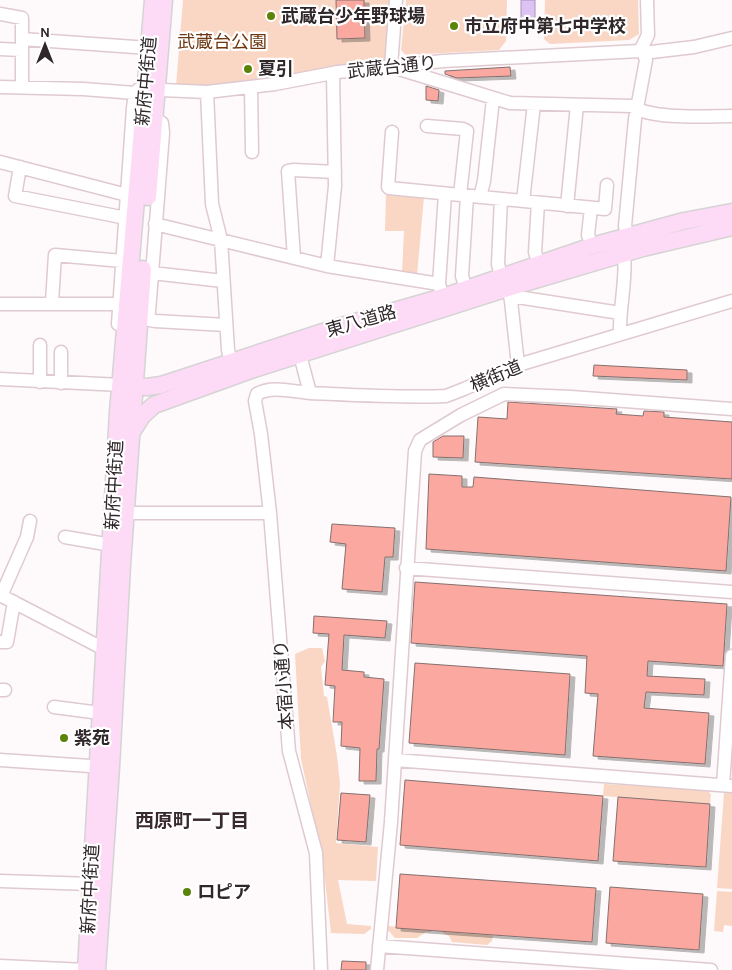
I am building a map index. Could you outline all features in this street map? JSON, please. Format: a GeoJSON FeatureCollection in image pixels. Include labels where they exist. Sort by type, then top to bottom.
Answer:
{"type":"FeatureCollection","features":[{"type":"Feature","properties":{"kind":"main road","name":"新府中街道"},"geometry":{"type":"LineString","coordinates":[[86,970],[92,858],[115,685],[131,435],[130,388],[124,354],[153,0]]}},
{"type":"Feature","properties":{"kind":"main road","name":"新府中街道"},"geometry":{"type":"LineString","coordinates":[[97,970],[108,810],[99,731],[106,650],[111,545],[130,388],[142,320],[155,118],[146,91],[164,0]]}},
{"type":"Feature","properties":{"kind":"main road","name":"東八道路"},"geometry":{"type":"LineString","coordinates":[[130,388],[155,387],[335,328],[441,290],[506,287],[534,266],[592,246],[650,230],[732,212]]}},
{"type":"Feature","properties":{"kind":"main road","name":"東八道路"},"geometry":{"type":"LineString","coordinates":[[131,435],[142,416],[154,405],[251,370],[506,287],[624,253],[732,227]]}},
{"type":"Feature","properties":{"kind":"main road"},"geometry":{"type":"LineString","coordinates":[[650,230],[645,234],[645,237],[652,240],[688,231],[732,227]]}},
{"type":"Feature","properties":{"kind":"main road"},"geometry":{"type":"LineString","coordinates":[[534,266],[565,260],[602,249],[606,250],[607,254],[603,260]]}},
{"type":"Feature","properties":{"kind":"main road","name":"東八道路"},"geometry":{"type":"LineString","coordinates":[[130,388],[151,396],[164,395],[233,372],[251,370]]}},
{"type":"Feature","properties":{"kind":"main road"},"geometry":{"type":"LineString","coordinates":[[99,731],[101,739],[105,741],[115,685]]}},
{"type":"Feature","properties":{"kind":"main road"},"geometry":{"type":"LineString","coordinates":[[92,858],[99,830],[100,803],[103,799],[106,800],[108,810]]}},
{"type":"Feature","properties":{"kind":"street"},"geometry":{"type":"LineString","coordinates":[[395,0],[392,67],[510,103],[632,106],[651,114],[732,116]]}},
{"type":"Feature","properties":{"kind":"street"},"geometry":{"type":"LineString","coordinates":[[628,236],[625,226],[627,201],[646,60],[642,52],[648,35],[647,0]]}},
{"type":"Feature","properties":{"kind":"street"},"geometry":{"type":"LineString","coordinates":[[0,14],[22,18],[22,88]]}},
{"type":"Feature","properties":{"kind":"street","name":"武蔵台通り"},"geometry":{"type":"LineString","coordinates":[[0,87],[208,92],[251,87],[333,73],[443,61],[694,48],[732,38]]}},
{"type":"Feature","properties":{"kind":"street"},"geometry":{"type":"LineString","coordinates":[[0,49],[22,44],[149,48]]}},
{"type":"Feature","properties":{"kind":"street"},"geometry":{"type":"LineString","coordinates":[[327,266],[335,172],[333,73]]}},
{"type":"Feature","properties":{"kind":"street"},"geometry":{"type":"LineString","coordinates":[[251,87],[252,152]]}},
{"type":"Feature","properties":{"kind":"street"},"geometry":{"type":"LineString","coordinates":[[124,354],[120,353],[116,348],[127,195],[146,91]]}},
{"type":"Feature","properties":{"kind":"street"},"geometry":{"type":"LineString","coordinates":[[208,92],[212,204],[221,240],[228,350],[231,362]]}},
{"type":"Feature","properties":{"kind":"street"},"geometry":{"type":"LineString","coordinates":[[469,196],[484,181],[493,99]]}},
{"type":"Feature","properties":{"kind":"street"},"geometry":{"type":"LineString","coordinates":[[523,201],[534,104]]}},
{"type":"Feature","properties":{"kind":"street"},"geometry":{"type":"LineString","coordinates":[[567,206],[577,105]]}},
{"type":"Feature","properties":{"kind":"street"},"geometry":{"type":"LineString","coordinates":[[155,118],[160,120],[163,126],[148,312],[142,320],[226,325]]}},
{"type":"Feature","properties":{"kind":"street"},"geometry":{"type":"LineString","coordinates":[[427,126],[467,131],[469,196],[462,276],[466,289]]}},
{"type":"Feature","properties":{"kind":"street"},"geometry":{"type":"LineString","coordinates":[[392,132],[389,188],[605,209],[607,184]]}},
{"type":"Feature","properties":{"kind":"street"},"geometry":{"type":"LineString","coordinates":[[0,162],[127,195]]}},
{"type":"Feature","properties":{"kind":"street"},"geometry":{"type":"LineString","coordinates":[[20,167],[16,196],[126,218]]}},
{"type":"Feature","properties":{"kind":"street"},"geometry":{"type":"LineString","coordinates":[[294,258],[288,171],[335,172]]}},
{"type":"Feature","properties":{"kind":"street"},"geometry":{"type":"LineString","coordinates":[[155,224],[327,266],[441,290],[444,194]]}},
{"type":"Feature","properties":{"kind":"street"},"geometry":{"type":"LineString","coordinates":[[501,199],[498,264],[506,287],[518,365]]}},
{"type":"Feature","properties":{"kind":"street"},"geometry":{"type":"LineString","coordinates":[[534,266],[538,203]]}},
{"type":"Feature","properties":{"kind":"street"},"geometry":{"type":"LineString","coordinates":[[591,208],[588,235],[592,246]]}},
{"type":"Feature","properties":{"kind":"street"},"geometry":{"type":"LineString","coordinates":[[620,334],[620,313],[626,266],[624,253]]}},
{"type":"Feature","properties":{"kind":"street"},"geometry":{"type":"LineString","coordinates":[[52,302],[55,255],[122,261]]}},
{"type":"Feature","properties":{"kind":"street"},"geometry":{"type":"LineString","coordinates":[[152,272],[223,281]]}},
{"type":"Feature","properties":{"kind":"street"},"geometry":{"type":"LineString","coordinates":[[506,287],[620,313]]}},
{"type":"Feature","properties":{"kind":"street","name":"横街道"},"geometry":{"type":"LineString","coordinates":[[255,397],[263,390],[446,396],[464,390],[518,365],[732,301]]}},
{"type":"Feature","properties":{"kind":"street"},"geometry":{"type":"LineString","coordinates":[[0,304],[52,302],[119,304]]}},
{"type":"Feature","properties":{"kind":"street"},"geometry":{"type":"LineString","coordinates":[[40,345],[40,382]]}},
{"type":"Feature","properties":{"kind":"street"},"geometry":{"type":"LineString","coordinates":[[61,352],[61,383]]}},
{"type":"Feature","properties":{"kind":"street"},"geometry":{"type":"LineString","coordinates":[[300,355],[310,393]]}},
{"type":"Feature","properties":{"kind":"street"},"geometry":{"type":"LineString","coordinates":[[0,380],[130,388]]}},
{"type":"Feature","properties":{"kind":"street"},"geometry":{"type":"LineString","coordinates":[[377,970],[391,822],[415,451],[420,440],[468,411],[504,394],[732,409]]}},
{"type":"Feature","properties":{"kind":"street","name":"本宿小通り"},"geometry":{"type":"LineString","coordinates":[[255,397],[270,513],[289,751],[316,853],[321,970]]}},
{"type":"Feature","properties":{"kind":"street"},"geometry":{"type":"LineString","coordinates":[[126,513],[270,513]]}},
{"type":"Feature","properties":{"kind":"street"},"geometry":{"type":"LineString","coordinates":[[30,521],[27,537],[0,596],[106,650]]}},
{"type":"Feature","properties":{"kind":"street"},"geometry":{"type":"LineString","coordinates":[[65,537],[111,545]]}},
{"type":"Feature","properties":{"kind":"street"},"geometry":{"type":"LineString","coordinates":[[406,568],[732,592]]}},
{"type":"Feature","properties":{"kind":"street"},"geometry":{"type":"LineString","coordinates":[[0,642],[7,642],[14,602]]}},
{"type":"Feature","properties":{"kind":"street"},"geometry":{"type":"LineString","coordinates":[[395,760],[727,786],[732,656]]}},
{"type":"Feature","properties":{"kind":"street"},"geometry":{"type":"LineString","coordinates":[[54,707],[100,713]]}},
{"type":"Feature","properties":{"kind":"street"},"geometry":{"type":"LineString","coordinates":[[0,760],[104,767]]}},
{"type":"Feature","properties":{"kind":"street"},"geometry":{"type":"LineString","coordinates":[[0,880],[91,884]]}},
{"type":"Feature","properties":{"kind":"street"},"geometry":{"type":"LineString","coordinates":[[379,946],[711,970]]}},
{"type":"Feature","properties":{"kind":"street"},"geometry":{"type":"LineString","coordinates":[[0,966],[86,970]]}},
{"type":"Feature","properties":{"kind":"green space","name":"武蔵台公園"},"geometry":{"type":"Polygon","coordinates":[[[183,0],[389,0],[391,3],[387,62],[212,86],[176,86],[183,0]]]}},
{"type":"Feature","properties":{"kind":"green space","name":"市立府中第七中学校"},"geometry":{"type":"Polygon","coordinates":[[[406,0],[507,0],[506,41],[499,50],[406,55],[401,50],[406,0]]]}},
{"type":"Feature","properties":{"kind":"green space"},"geometry":{"type":"Polygon","coordinates":[[[545,0],[638,0],[639,34],[629,40],[550,44],[544,39],[545,0]]]}},
{"type":"Feature","properties":{"kind":"green space"},"geometry":{"type":"Polygon","coordinates":[[[386,193],[424,197],[417,275],[402,273],[404,231],[385,231],[386,193]]]}},
{"type":"Feature","properties":{"kind":"green space"},"geometry":{"type":"Polygon","coordinates":[[[309,648],[322,648],[325,661],[321,667],[324,696],[327,697],[340,784],[336,843],[378,847],[376,881],[338,880],[347,924],[371,926],[371,929],[364,934],[331,933],[322,855],[301,759],[295,654],[309,648]]]}},
{"type":"Feature","properties":{"kind":"green space"},"geometry":{"type":"Polygon","coordinates":[[[604,784],[708,790],[711,795],[710,804],[603,796],[604,784]]]}},
{"type":"Feature","properties":{"kind":"green space"},"geometry":{"type":"Polygon","coordinates":[[[724,793],[732,793],[732,889],[717,888],[724,793]]]}},
{"type":"Feature","properties":{"kind":"green space"},"geometry":{"type":"Polygon","coordinates":[[[717,891],[732,892],[732,926],[724,925],[723,932],[714,931],[717,891]]]}},
{"type":"Feature","properties":{"kind":"green space"},"geometry":{"type":"Polygon","coordinates":[[[388,926],[432,930],[417,938],[395,938],[388,930],[388,926]]]}},
{"type":"Feature","properties":{"kind":"green space"},"geometry":{"type":"Polygon","coordinates":[[[443,931],[493,934],[492,941],[487,945],[452,942],[443,931]]]}},
{"type":"Feature","properties":{"kind":"shaded area"},"geometry":{"type":"Polygon","coordinates":[[[521,0],[535,0],[535,24],[521,24],[521,0]]]}},
{"type":"Feature","properties":{"kind":"building"},"geometry":{"type":"Polygon","coordinates":[[[336,0],[364,0],[365,38],[337,39],[336,0]]]}},
{"type":"Feature","properties":{"kind":"building"},"geometry":{"type":"Polygon","coordinates":[[[510,67],[511,76],[457,78],[445,74],[445,71],[510,67]]]}},
{"type":"Feature","properties":{"kind":"building"},"geometry":{"type":"Polygon","coordinates":[[[426,86],[439,90],[438,101],[426,100],[426,86]]]}},
{"type":"Feature","properties":{"kind":"building"},"geometry":{"type":"Polygon","coordinates":[[[594,365],[687,370],[687,380],[593,376],[594,365]]]}},
{"type":"Feature","properties":{"kind":"building"},"geometry":{"type":"Polygon","coordinates":[[[508,402],[617,409],[616,414],[643,416],[644,411],[664,412],[664,417],[732,422],[732,479],[475,462],[478,417],[507,419],[508,402]]]}},
{"type":"Feature","properties":{"kind":"building"},"geometry":{"type":"Polygon","coordinates":[[[443,436],[464,436],[463,458],[433,457],[433,442],[443,436]]]}},
{"type":"Feature","properties":{"kind":"building"},"geometry":{"type":"Polygon","coordinates":[[[429,474],[462,476],[462,487],[473,487],[474,477],[731,497],[726,571],[426,549],[429,474]]]}},
{"type":"Feature","properties":{"kind":"building"},"geometry":{"type":"Polygon","coordinates":[[[332,524],[395,528],[393,557],[385,557],[382,592],[342,589],[346,544],[330,542],[332,524]]]}},
{"type":"Feature","properties":{"kind":"building"},"geometry":{"type":"Polygon","coordinates":[[[415,582],[727,604],[723,666],[648,661],[647,676],[705,679],[704,695],[646,692],[644,708],[709,713],[705,764],[593,756],[598,694],[585,693],[587,656],[411,643],[415,582]]]}},
{"type":"Feature","properties":{"kind":"building"},"geometry":{"type":"Polygon","coordinates":[[[314,616],[387,621],[385,638],[344,635],[342,670],[364,672],[364,677],[384,679],[379,749],[377,749],[376,781],[359,781],[360,748],[341,746],[342,722],[333,722],[335,686],[325,685],[329,634],[313,633],[314,616]]]}},
{"type":"Feature","properties":{"kind":"building"},"geometry":{"type":"Polygon","coordinates":[[[415,663],[570,674],[565,755],[409,743],[415,663]]]}},
{"type":"Feature","properties":{"kind":"building"},"geometry":{"type":"Polygon","coordinates":[[[405,780],[603,796],[598,861],[400,845],[405,780]]]}},
{"type":"Feature","properties":{"kind":"building"},"geometry":{"type":"Polygon","coordinates":[[[341,793],[370,795],[366,842],[337,840],[341,793]]]}},
{"type":"Feature","properties":{"kind":"building"},"geometry":{"type":"Polygon","coordinates":[[[618,797],[710,804],[706,867],[613,861],[618,797]]]}},
{"type":"Feature","properties":{"kind":"building"},"geometry":{"type":"Polygon","coordinates":[[[400,874],[596,888],[592,942],[396,928],[400,874]]]}},
{"type":"Feature","properties":{"kind":"building"},"geometry":{"type":"Polygon","coordinates":[[[610,887],[703,894],[699,950],[606,943],[610,887]]]}},
{"type":"Feature","properties":{"kind":"building"},"geometry":{"type":"Polygon","coordinates":[[[342,961],[366,962],[366,970],[341,970],[342,961]]]}},
{"type":"Feature","properties":{"kind":"place","name":"武蔵台少年野球場"},"geometry":{"type":"Point","coordinates":[271,16]}},
{"type":"Feature","properties":{"kind":"place","name":"市立府中第七中学校"},"geometry":{"type":"Point","coordinates":[454,26]}},
{"type":"Feature","properties":{"kind":"place","name":"夏引"},"geometry":{"type":"Point","coordinates":[248,69]}},
{"type":"Feature","properties":{"kind":"place","name":"紫苑"},"geometry":{"type":"Point","coordinates":[64,738]}},
{"type":"Feature","properties":{"kind":"place","name":"ロピア"},"geometry":{"type":"Point","coordinates":[187,892]}},
{"type":"Feature","properties":{"kind":"district","name":"西原町一丁目"},"geometry":{"type":"Point","coordinates":[192,820]}}]}
